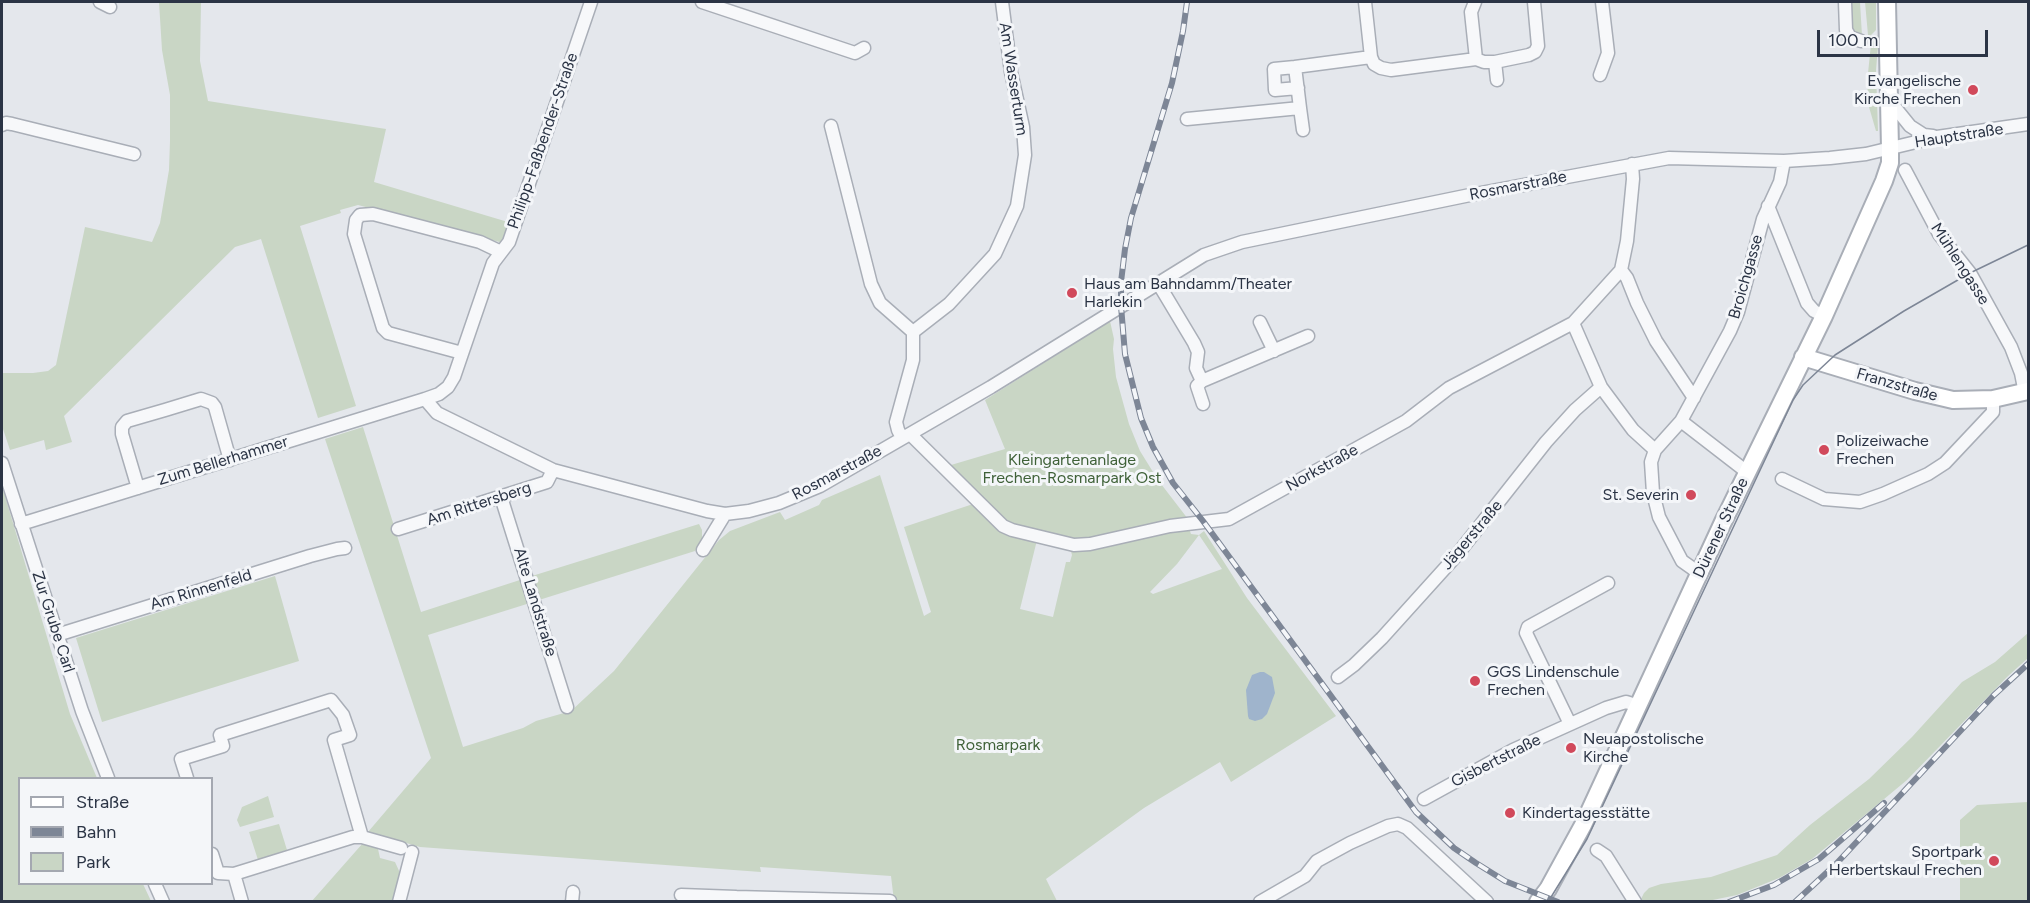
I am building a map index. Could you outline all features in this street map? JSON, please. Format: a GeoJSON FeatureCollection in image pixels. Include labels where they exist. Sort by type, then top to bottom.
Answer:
{"type":"FeatureCollection","features":[{"type":"Feature","properties":{"kind":"main road","name":"Dürener Straße"},"geometry":{"type":"LineString","coordinates":[[1538,902],[1575,842],[1699,573],[1824,316],[1884,181],[1890,164],[1887,2]]}},
{"type":"Feature","properties":{"kind":"main road","name":"Franzstraße"},"geometry":{"type":"LineString","coordinates":[[1803,357],[1934,396],[1953,399],[1993,399],[2027,392]]}},
{"type":"Feature","properties":{"kind":"street","name":"Philipp-Faßbender-Straße"},"geometry":{"type":"LineString","coordinates":[[425,399],[439,394],[448,387],[454,377],[493,264],[508,242],[591,2]]}},
{"type":"Feature","properties":{"kind":"street"},"geometry":{"type":"LineString","coordinates":[[702,2],[855,53],[864,48]]}},
{"type":"Feature","properties":{"kind":"street","name":"Am Wasserturm"},"geometry":{"type":"LineString","coordinates":[[913,332],[949,304],[995,254],[1017,206],[1025,156],[1023,127],[1010,62],[1002,2]]}},
{"type":"Feature","properties":{"kind":"street"},"geometry":{"type":"LineString","coordinates":[[1365,2],[1371,57],[1374,64],[1391,70],[1476,59],[1495,62],[1529,56],[1538,46],[1534,2]]}},
{"type":"Feature","properties":{"kind":"street"},"geometry":{"type":"LineString","coordinates":[[1475,2],[1471,12],[1476,59]]}},
{"type":"Feature","properties":{"kind":"street"},"geometry":{"type":"LineString","coordinates":[[1600,75],[1608,53],[1602,2]]}},
{"type":"Feature","properties":{"kind":"street"},"geometry":{"type":"LineString","coordinates":[[1845,2],[1846,30],[1850,36],[1861,41]]}},
{"type":"Feature","properties":{"kind":"street"},"geometry":{"type":"LineString","coordinates":[[1298,88],[1275,90],[1274,69],[1371,57]]}},
{"type":"Feature","properties":{"kind":"street"},"geometry":{"type":"LineString","coordinates":[[1495,62],[1497,80]]}},
{"type":"Feature","properties":{"kind":"street"},"geometry":{"type":"LineString","coordinates":[[1295,67],[1303,130]]}},
{"type":"Feature","properties":{"kind":"street"},"geometry":{"type":"LineString","coordinates":[[1889,100],[1910,126],[1924,135],[1937,137]]}},
{"type":"Feature","properties":{"kind":"street"},"geometry":{"type":"LineString","coordinates":[[1187,119],[1300,108]]}},
{"type":"Feature","properties":{"kind":"street"},"geometry":{"type":"LineString","coordinates":[[2,125],[12,124],[134,154]]}},
{"type":"Feature","properties":{"kind":"street","name":"Hauptstraße"},"geometry":{"type":"LineString","coordinates":[[1890,149],[1937,137],[2028,124]]}},
{"type":"Feature","properties":{"kind":"street"},"geometry":{"type":"LineString","coordinates":[[831,126],[871,284],[880,303],[913,332],[913,360],[896,422],[898,430],[906,436]]}},
{"type":"Feature","properties":{"kind":"street","name":"Rosmarstraße"},"geometry":{"type":"LineString","coordinates":[[425,399],[437,413],[553,470],[695,509],[725,514],[749,511],[779,503],[820,486],[991,387],[1204,255],[1242,242],[1632,164],[1688,157],[1784,161],[1830,158],[1890,149]]}},
{"type":"Feature","properties":{"kind":"street","name":"Broichgasse"},"geometry":{"type":"LineString","coordinates":[[1655,450],[1681,421],[1730,331],[1738,312],[1768,206],[1780,182],[1784,161]]}},
{"type":"Feature","properties":{"kind":"street"},"geometry":{"type":"LineString","coordinates":[[1632,164],[1633,179],[1627,241],[1621,270],[1627,278],[1656,341],[1694,398]]}},
{"type":"Feature","properties":{"kind":"street","name":"Mühlengasse"},"geometry":{"type":"LineString","coordinates":[[1905,170],[1939,234],[1970,273],[2011,347],[2027,392]]}},
{"type":"Feature","properties":{"kind":"street"},"geometry":{"type":"LineString","coordinates":[[1768,206],[1807,303],[1814,311],[1824,316]]}},
{"type":"Feature","properties":{"kind":"street"},"geometry":{"type":"LineString","coordinates":[[462,353],[388,333],[383,327],[354,234],[356,220],[360,215],[373,214],[480,242],[501,252]]}},
{"type":"Feature","properties":{"kind":"street","name":"Norkstraße"},"geometry":{"type":"LineString","coordinates":[[906,436],[1003,526],[1012,530],[1074,545],[1090,544],[1170,526],[1229,519],[1406,421],[1449,388],[1573,323],[1621,270]]}},
{"type":"Feature","properties":{"kind":"street"},"geometry":{"type":"LineString","coordinates":[[1158,283],[1194,343],[1197,352],[1196,368],[1202,381]]}},
{"type":"Feature","properties":{"kind":"street"},"geometry":{"type":"LineString","coordinates":[[1260,322],[1274,351]]}},
{"type":"Feature","properties":{"kind":"street"},"geometry":{"type":"LineString","coordinates":[[1573,323],[1601,387],[1633,430],[1655,450],[1651,462],[1651,475],[1659,517],[1682,561],[1699,573]]}},
{"type":"Feature","properties":{"kind":"street"},"geometry":{"type":"LineString","coordinates":[[1203,404],[1197,386],[1202,381],[1308,336]]}},
{"type":"Feature","properties":{"kind":"street","name":"Jägerstraße"},"geometry":{"type":"LineString","coordinates":[[1338,677],[1382,638],[1456,556],[1546,442],[1575,410],[1601,387]]}},
{"type":"Feature","properties":{"kind":"street"},"geometry":{"type":"LineString","coordinates":[[138,488],[122,427],[127,422],[201,399],[212,403],[214,407],[230,460]]}},
{"type":"Feature","properties":{"kind":"street","name":"Zum Bellerhammer"},"geometry":{"type":"LineString","coordinates":[[21,524],[425,399]]}},
{"type":"Feature","properties":{"kind":"street"},"geometry":{"type":"LineString","coordinates":[[1782,479],[1824,499],[1860,502],[1883,494],[1928,474],[1945,463],[1993,412],[1993,399]]}},
{"type":"Feature","properties":{"kind":"street"},"geometry":{"type":"LineString","coordinates":[[1681,421],[1747,472]]}},
{"type":"Feature","properties":{"kind":"street","name":"Zur Grube Carl"},"geometry":{"type":"LineString","coordinates":[[2,463],[89,731],[108,777]]}},
{"type":"Feature","properties":{"kind":"street","name":"Am Rittersberg"},"geometry":{"type":"LineString","coordinates":[[398,529],[547,482],[553,470]]}},
{"type":"Feature","properties":{"kind":"street","name":"Alte Landstraße"},"geometry":{"type":"LineString","coordinates":[[501,497],[567,707]]}},
{"type":"Feature","properties":{"kind":"street"},"geometry":{"type":"LineString","coordinates":[[703,550],[725,514]]}},
{"type":"Feature","properties":{"kind":"street","name":"Am Rinnenfeld"},"geometry":{"type":"LineString","coordinates":[[57,635],[310,556],[345,548]]}},
{"type":"Feature","properties":{"kind":"street"},"geometry":{"type":"LineString","coordinates":[[1570,724],[1526,633],[1527,627],[1608,583]]}},
{"type":"Feature","properties":{"kind":"street"},"geometry":{"type":"LineString","coordinates":[[187,777],[181,759],[223,746],[220,735],[331,700],[343,715],[350,735],[334,740],[362,837]]}},
{"type":"Feature","properties":{"kind":"street","name":"Gisbertstraße"},"geometry":{"type":"LineString","coordinates":[[1424,799],[1513,750],[1570,724],[1617,704],[1633,703],[1639,706]]}},
{"type":"Feature","properties":{"kind":"street"},"geometry":{"type":"LineString","coordinates":[[1260,902],[1279,897],[1305,876],[1317,861],[1350,843],[1388,826],[1398,824],[1407,828],[1487,902]]}},
{"type":"Feature","properties":{"kind":"street"},"geometry":{"type":"LineString","coordinates":[[213,858],[218,873],[234,874],[354,837],[362,837],[407,850],[399,902]]}},
{"type":"Feature","properties":{"kind":"street"},"geometry":{"type":"LineString","coordinates":[[1597,850],[1606,856],[1635,902]]}},
{"type":"Feature","properties":{"kind":"street"},"geometry":{"type":"LineString","coordinates":[[234,874],[243,902]]}},
{"type":"Feature","properties":{"kind":"street"},"geometry":{"type":"LineString","coordinates":[[155,885],[163,902]]}},
{"type":"Feature","properties":{"kind":"street"},"geometry":{"type":"LineString","coordinates":[[681,895],[736,899],[890,901]]}},
{"type":"Feature","properties":{"kind":"green space"},"geometry":{"type":"Polygon","coordinates":[[[159,2],[201,2],[200,61],[208,101],[386,129],[374,182],[518,225],[511,245],[358,205],[300,226],[356,406],[318,418],[261,239],[235,247],[64,416],[72,442],[46,450],[44,440],[10,450],[2,426],[2,373],[48,371],[56,365],[85,227],[152,242],[160,223],[169,170],[170,95],[162,50],[159,2]]]}},
{"type":"Feature","properties":{"kind":"green space"},"geometry":{"type":"Polygon","coordinates":[[[1851,2],[1860,2],[1862,36],[1858,36],[1853,30],[1851,2]]]}},
{"type":"Feature","properties":{"kind":"green space"},"geometry":{"type":"Polygon","coordinates":[[[1865,2],[1876,2],[1876,30],[1870,36],[1868,35],[1865,2]]]}},
{"type":"Feature","properties":{"kind":"green space"},"geometry":{"type":"Polygon","coordinates":[[[1879,34],[1876,70],[1878,131],[1876,131],[1869,107],[1867,83],[1871,44],[1879,34]]]}},
{"type":"Feature","properties":{"kind":"green space","name":"Kleingartenanlage Frechen-Rosmarpark Ost"},"geometry":{"type":"Polygon","coordinates":[[[1110,321],[1114,339],[1116,377],[1129,424],[1140,451],[1158,480],[1188,519],[1077,541],[1011,526],[951,465],[1005,449],[985,400],[1110,321]]]}},
{"type":"Feature","properties":{"kind":"green space","name":"Rosmarpark"},"geometry":{"type":"Polygon","coordinates":[[[363,427],[421,612],[523,579],[530,603],[428,635],[463,747],[571,711],[614,671],[719,540],[730,531],[780,512],[785,520],[819,505],[822,500],[880,475],[924,616],[931,612],[904,527],[976,503],[1037,540],[1020,609],[1053,617],[1066,562],[1070,562],[1072,555],[1070,548],[1188,526],[1191,534],[1199,535],[1204,531],[1247,598],[1336,716],[1231,782],[1220,762],[1144,808],[1046,879],[1057,901],[894,901],[891,876],[760,867],[761,872],[420,847],[368,832],[431,758],[325,439],[363,427]],[[1199,535],[1177,564],[1150,592],[1153,594],[1222,569],[1199,535]]]}},
{"type":"Feature","properties":{"kind":"green space"},"geometry":{"type":"Polygon","coordinates":[[[2,486],[70,714],[97,777],[18,777],[18,885],[143,885],[151,901],[2,901],[2,486]]]}},
{"type":"Feature","properties":{"kind":"green space"},"geometry":{"type":"Polygon","coordinates":[[[699,524],[702,530],[702,541],[695,551],[539,600],[532,576],[699,524]]]}},
{"type":"Feature","properties":{"kind":"green space"},"geometry":{"type":"Polygon","coordinates":[[[275,576],[299,661],[102,722],[76,638],[275,576]]]}},
{"type":"Feature","properties":{"kind":"green space"},"geometry":{"type":"Polygon","coordinates":[[[2028,633],[2028,658],[1907,780],[1812,859],[1779,878],[1737,895],[1708,901],[1643,901],[1641,899],[1649,888],[1661,884],[1711,877],[1777,855],[1810,825],[1869,779],[1912,737],[1962,682],[1995,662],[2028,633]]]}},
{"type":"Feature","properties":{"kind":"green space"},"geometry":{"type":"Polygon","coordinates":[[[268,796],[274,817],[240,827],[237,820],[242,807],[268,796]]]}},
{"type":"Feature","properties":{"kind":"green space","name":"Sportpark Herbertskaul Frechen"},"geometry":{"type":"Polygon","coordinates":[[[2028,802],[2028,901],[1960,901],[1960,820],[1977,805],[2028,802]]]}},
{"type":"Feature","properties":{"kind":"green space"},"geometry":{"type":"Polygon","coordinates":[[[279,824],[287,850],[258,860],[249,832],[279,824]]]}},
{"type":"Feature","properties":{"kind":"green space"},"geometry":{"type":"Polygon","coordinates":[[[363,843],[378,849],[380,858],[395,862],[400,873],[392,901],[311,902],[363,843]]]}},
{"type":"Feature","properties":{"kind":"water"},"geometry":{"type":"Polygon","coordinates":[[[1260,672],[1272,677],[1275,693],[1267,714],[1255,721],[1249,719],[1248,716],[1246,690],[1252,675],[1260,672]]]}},
{"type":"Feature","properties":{"kind":"tram line"},"geometry":{"type":"LineString","coordinates":[[1548,902],[1587,839],[1793,400],[1803,385],[1835,355],[1904,311],[1970,273],[2028,245]]}},
{"type":"Feature","properties":{"kind":"railway"},"geometry":{"type":"LineString","coordinates":[[1187,2],[1172,83],[1131,218],[1121,282],[1125,354],[1141,418],[1153,447],[1173,483],[1416,812],[1454,848],[1476,863],[1505,881],[1558,902]]}},
{"type":"Feature","properties":{"kind":"railway"},"geometry":{"type":"LineString","coordinates":[[1795,902],[1836,864],[1994,695],[2028,664]]}},
{"type":"Feature","properties":{"kind":"railway"},"geometry":{"type":"LineString","coordinates":[[1729,902],[1774,885],[1819,859],[1884,803]]}},
{"type":"Feature","properties":{"kind":"place","name":"Evangelische Kirche Frechen"},"geometry":{"type":"Point","coordinates":[1973,90]}},
{"type":"Feature","properties":{"kind":"place","name":"Haus am Bahndamm/Theater Harlekin"},"geometry":{"type":"Point","coordinates":[1072,293]}},
{"type":"Feature","properties":{"kind":"place","name":"Polizeiwache Frechen"},"geometry":{"type":"Point","coordinates":[1824,450]}},
{"type":"Feature","properties":{"kind":"place","name":"St. Severin"},"geometry":{"type":"Point","coordinates":[1691,495]}},
{"type":"Feature","properties":{"kind":"place","name":"GGS Lindenschule Frechen"},"geometry":{"type":"Point","coordinates":[1475,681]}},
{"type":"Feature","properties":{"kind":"place","name":"Neuapostolische Kirche"},"geometry":{"type":"Point","coordinates":[1571,748]}},
{"type":"Feature","properties":{"kind":"place","name":"Kindertagesstätte"},"geometry":{"type":"Point","coordinates":[1510,813]}},
{"type":"Feature","properties":{"kind":"place","name":"Sportpark Herbertskaul Frechen"},"geometry":{"type":"Point","coordinates":[1994,861]}}]}
